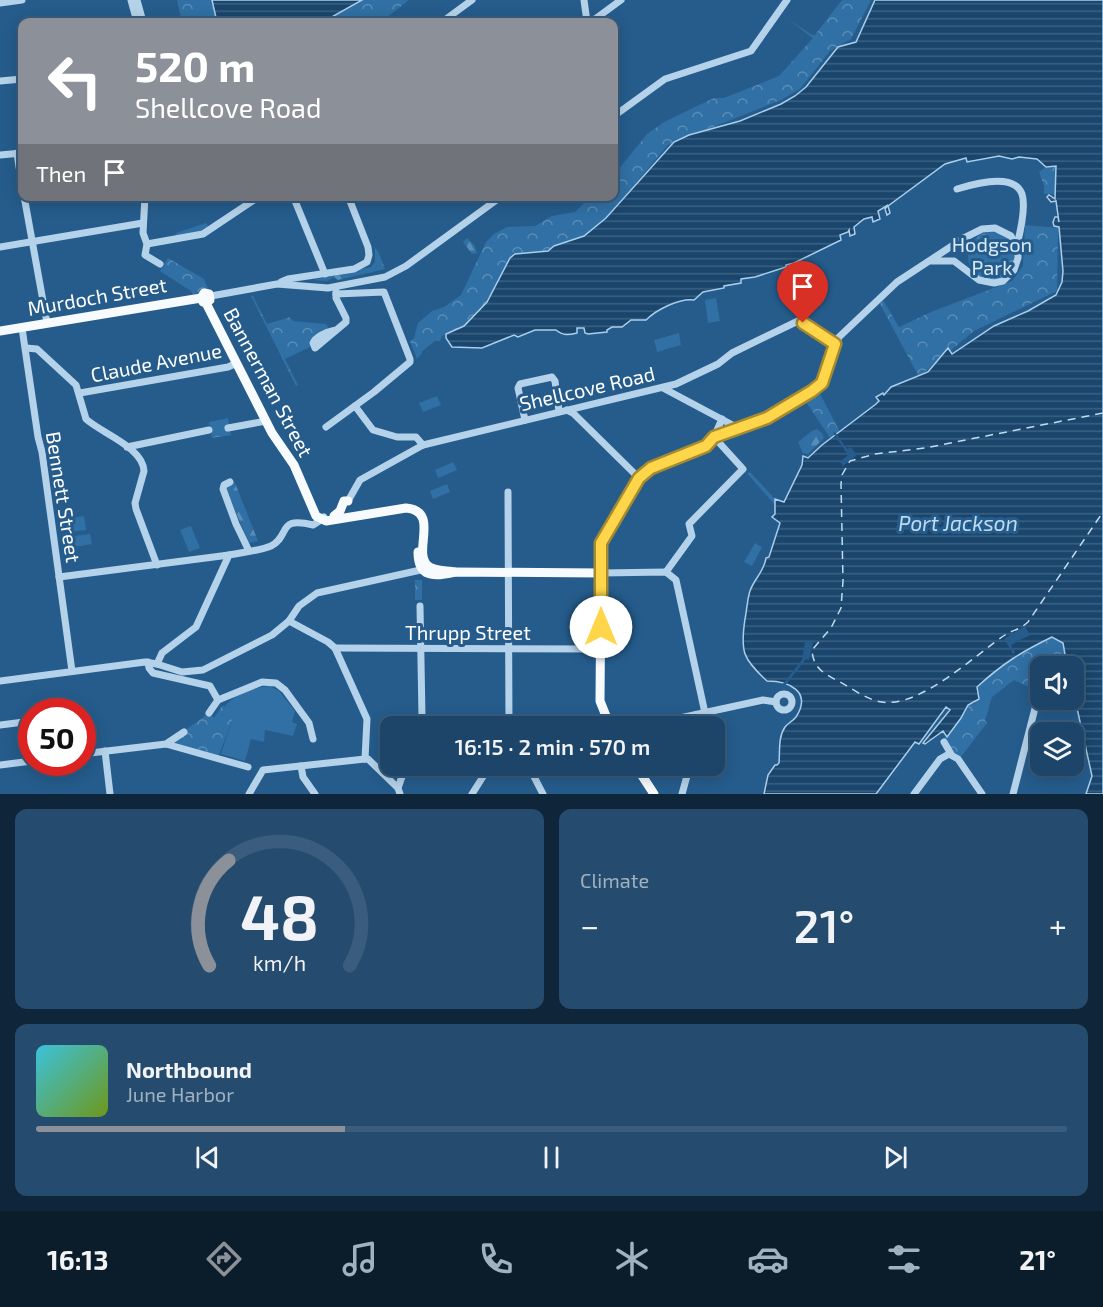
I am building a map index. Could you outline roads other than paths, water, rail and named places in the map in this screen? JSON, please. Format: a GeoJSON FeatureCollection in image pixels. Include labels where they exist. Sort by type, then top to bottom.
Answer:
{"type":"FeatureCollection","features":[{"type":"Feature","properties":{"kind":"main road","name":"Murdoch Street"},"geometry":{"type":"LineString","coordinates":[[0,332],[206,299]]}},
{"type":"Feature","properties":{"kind":"main road","name":"Bannerman Street"},"geometry":{"type":"LineString","coordinates":[[206,299],[273,436],[294,463],[322,516]]}},
{"type":"Feature","properties":{"kind":"main road"},"geometry":{"type":"LineString","coordinates":[[322,516],[340,511],[344,502],[348,501]]}},
{"type":"Feature","properties":{"kind":"main road"},"geometry":{"type":"LineString","coordinates":[[322,516],[333,520],[414,508],[419,513],[424,528],[425,568],[455,572],[601,573],[600,701],[606,716]]}},
{"type":"Feature","properties":{"kind":"main road"},"geometry":{"type":"LineString","coordinates":[[322,516],[354,516]]}},
{"type":"Feature","properties":{"kind":"main road"},"geometry":{"type":"LineString","coordinates":[[642,776],[654,794]]}},
{"type":"Feature","properties":{"kind":"street"},"geometry":{"type":"LineString","coordinates":[[0,3],[22,0]]}},
{"type":"Feature","properties":{"kind":"street"},"geometry":{"type":"LineString","coordinates":[[131,0],[136,18]]}},
{"type":"Feature","properties":{"kind":"street"},"geometry":{"type":"LineString","coordinates":[[137,0],[142,18]]}},
{"type":"Feature","properties":{"kind":"street"},"geometry":{"type":"LineString","coordinates":[[447,18],[472,0]]}},
{"type":"Feature","properties":{"kind":"street"},"geometry":{"type":"LineString","coordinates":[[584,0],[588,18]]}},
{"type":"Feature","properties":{"kind":"street"},"geometry":{"type":"LineString","coordinates":[[595,18],[621,0]]}},
{"type":"Feature","properties":{"kind":"street"},"geometry":{"type":"LineString","coordinates":[[618,113],[665,79],[751,51],[787,0]]}},
{"type":"Feature","properties":{"kind":"street"},"geometry":{"type":"LineString","coordinates":[[0,81],[18,79]]}},
{"type":"Feature","properties":{"kind":"street"},"geometry":{"type":"LineString","coordinates":[[0,155],[18,153]]}},
{"type":"Feature","properties":{"kind":"street"},"geometry":{"type":"LineString","coordinates":[[930,261],[954,261],[979,280],[994,283],[1007,278],[1014,270],[1018,258],[1022,191],[1015,185],[995,181],[957,189]]}},
{"type":"Feature","properties":{"kind":"street"},"geometry":{"type":"LineString","coordinates":[[25,201],[48,323]]}},
{"type":"Feature","properties":{"kind":"street"},"geometry":{"type":"LineString","coordinates":[[145,201],[143,223],[147,244],[145,255],[160,264]]}},
{"type":"Feature","properties":{"kind":"street"},"geometry":{"type":"LineString","coordinates":[[147,244],[203,234],[252,201]]}},
{"type":"Feature","properties":{"kind":"street"},"geometry":{"type":"LineString","coordinates":[[295,201],[325,274]]}},
{"type":"Feature","properties":{"kind":"street","name":"Murdoch Street"},"geometry":{"type":"LineString","coordinates":[[206,299],[277,284],[288,279],[362,266],[367,262],[368,247],[351,201]]}},
{"type":"Feature","properties":{"kind":"street"},"geometry":{"type":"LineString","coordinates":[[336,291],[399,271],[495,201]]}},
{"type":"Feature","properties":{"kind":"street"},"geometry":{"type":"LineString","coordinates":[[0,248],[143,223]]}},
{"type":"Feature","properties":{"kind":"street"},"geometry":{"type":"LineString","coordinates":[[714,437],[767,418],[822,383],[839,338],[897,282],[956,243],[982,229],[1001,230],[1011,236],[1017,245]]}},
{"type":"Feature","properties":{"kind":"street"},"geometry":{"type":"LineString","coordinates":[[305,286],[309,277]]}},
{"type":"Feature","properties":{"kind":"street","name":"Murdoch Street"},"geometry":{"type":"LineString","coordinates":[[277,284],[336,291]]}},
{"type":"Feature","properties":{"kind":"street"},"geometry":{"type":"LineString","coordinates":[[336,291],[346,320],[336,330]]}},
{"type":"Feature","properties":{"kind":"street"},"geometry":{"type":"LineString","coordinates":[[326,428],[410,362],[411,358],[384,292],[336,291]]}},
{"type":"Feature","properties":{"kind":"street","name":"Shellcove Road"},"geometry":{"type":"LineString","coordinates":[[348,501],[360,480],[423,445],[663,388],[718,364],[732,353],[798,321],[835,344]]}},
{"type":"Feature","properties":{"kind":"street","name":"Bennett Street"},"geometry":{"type":"LineString","coordinates":[[22,328],[72,671]]}},
{"type":"Feature","properties":{"kind":"street"},"geometry":{"type":"LineString","coordinates":[[26,348],[37,349],[76,385],[86,419],[127,447],[144,466],[135,503],[158,565]]}},
{"type":"Feature","properties":{"kind":"street","name":"Claude Avenue"},"geometry":{"type":"LineString","coordinates":[[80,393],[228,367],[237,363]]}},
{"type":"Feature","properties":{"kind":"street"},"geometry":{"type":"LineString","coordinates":[[525,420],[518,388],[520,384],[552,377],[555,381],[559,411]]}},
{"type":"Feature","properties":{"kind":"street"},"geometry":{"type":"LineString","coordinates":[[663,388],[740,429]]}},
{"type":"Feature","properties":{"kind":"street"},"geometry":{"type":"LineString","coordinates":[[355,406],[373,430],[397,437],[416,436],[423,445]]}},
{"type":"Feature","properties":{"kind":"street"},"geometry":{"type":"LineString","coordinates":[[567,410],[573,413],[639,478]]}},
{"type":"Feature","properties":{"kind":"street"},"geometry":{"type":"LineString","coordinates":[[705,713],[679,585],[673,576],[666,572],[601,573],[602,538],[639,478],[651,468],[706,446],[714,437],[722,419]]}},
{"type":"Feature","properties":{"kind":"street"},"geometry":{"type":"LineString","coordinates":[[228,428],[266,421]]}},
{"type":"Feature","properties":{"kind":"street"},"geometry":{"type":"LineString","coordinates":[[127,447],[209,430]]}},
{"type":"Feature","properties":{"kind":"street"},"geometry":{"type":"LineString","coordinates":[[666,572],[691,539],[689,524],[743,469],[714,437]]}},
{"type":"Feature","properties":{"kind":"street"},"geometry":{"type":"LineString","coordinates":[[230,482],[224,485],[223,489],[249,551]]}},
{"type":"Feature","properties":{"kind":"street"},"geometry":{"type":"LineString","coordinates":[[508,492],[509,716]]}},
{"type":"Feature","properties":{"kind":"street"},"geometry":{"type":"LineString","coordinates":[[59,577],[249,551],[273,545],[292,523],[313,525],[322,516]]}},
{"type":"Feature","properties":{"kind":"street"},"geometry":{"type":"LineString","coordinates":[[157,664],[162,653],[196,627],[230,555]]}},
{"type":"Feature","properties":{"kind":"street"},"geometry":{"type":"LineString","coordinates":[[0,681],[148,662],[182,672],[203,670],[272,635],[289,621],[299,606],[317,593],[425,568]]}},
{"type":"Feature","properties":{"kind":"street"},"geometry":{"type":"LineString","coordinates":[[420,606],[422,716]]}},
{"type":"Feature","properties":{"kind":"street"},"geometry":{"type":"LineString","coordinates":[[289,621],[335,648],[367,719],[365,759]]}},
{"type":"Feature","properties":{"kind":"street","name":"Thrupp Street"},"geometry":{"type":"LineString","coordinates":[[335,648],[601,649]]}},
{"type":"Feature","properties":{"kind":"street"},"geometry":{"type":"LineString","coordinates":[[148,662],[153,672],[210,686],[218,700]]}},
{"type":"Feature","properties":{"kind":"street"},"geometry":{"type":"LineString","coordinates":[[209,713],[218,700],[262,682],[276,683],[285,690],[309,723],[313,740]]}},
{"type":"Feature","properties":{"kind":"street"},"geometry":{"type":"LineString","coordinates":[[690,716],[764,700],[776,702]]}},
{"type":"Feature","properties":{"kind":"street"},"geometry":{"type":"LineString","coordinates":[[1013,794],[1034,710]]}},
{"type":"Feature","properties":{"kind":"street"},"geometry":{"type":"LineString","coordinates":[[0,725],[18,723]]}},
{"type":"Feature","properties":{"kind":"street"},"geometry":{"type":"LineString","coordinates":[[166,744],[184,732]]}},
{"type":"Feature","properties":{"kind":"street"},"geometry":{"type":"LineString","coordinates":[[944,742],[982,794]]}},
{"type":"Feature","properties":{"kind":"street"},"geometry":{"type":"LineString","coordinates":[[96,752],[166,744],[248,767]]}},
{"type":"Feature","properties":{"kind":"street"},"geometry":{"type":"LineString","coordinates":[[105,751],[110,794]]}},
{"type":"Feature","properties":{"kind":"street"},"geometry":{"type":"LineString","coordinates":[[914,794],[940,759],[951,754]]}},
{"type":"Feature","properties":{"kind":"street"},"geometry":{"type":"LineString","coordinates":[[249,794],[263,770],[365,759],[368,759],[399,791]]}},
{"type":"Feature","properties":{"kind":"street"},"geometry":{"type":"LineString","coordinates":[[0,765],[18,763]]}},
{"type":"Feature","properties":{"kind":"street"},"geometry":{"type":"LineString","coordinates":[[301,766],[303,777],[315,794]]}},
{"type":"Feature","properties":{"kind":"street"},"geometry":{"type":"LineString","coordinates":[[399,791],[403,776]]}},
{"type":"Feature","properties":{"kind":"street"},"geometry":{"type":"LineString","coordinates":[[472,794],[483,776]]}},
{"type":"Feature","properties":{"kind":"street"},"geometry":{"type":"LineString","coordinates":[[534,776],[543,794]]}},
{"type":"Feature","properties":{"kind":"street"},"geometry":{"type":"LineString","coordinates":[[682,794],[687,776]]}},
{"type":"Feature","properties":{"kind":"water"},"geometry":{"type":"Polygon","coordinates":[[[212,0],[362,0],[330,18],[216,18],[212,0]]]}},
{"type":"Feature","properties":{"kind":"water","name":"Port Jackson"},"geometry":{"type":"Polygon","coordinates":[[[875,0],[1103,0],[1103,794],[1086,794],[1092,776],[1084,740],[1084,722],[1080,722],[1077,710],[1084,710],[1084,656],[1065,656],[1063,643],[1052,637],[1012,659],[977,687],[979,699],[968,705],[947,737],[943,731],[925,744],[923,743],[950,710],[946,707],[919,744],[915,742],[876,794],[764,794],[768,775],[779,763],[780,740],[783,731],[796,717],[801,701],[800,695],[791,686],[767,681],[748,660],[743,647],[750,591],[766,558],[769,557],[780,523],[772,517],[775,514],[775,499],[784,502],[802,465],[803,456],[808,458],[876,404],[879,401],[876,397],[883,393],[884,395],[891,387],[928,372],[948,348],[952,354],[994,326],[1056,295],[1062,282],[1063,271],[1059,227],[1054,226],[1053,222],[1055,217],[1058,217],[1059,222],[1056,201],[1051,202],[1047,197],[1049,195],[1055,199],[1056,166],[1046,167],[1037,159],[1019,157],[1012,159],[999,156],[967,162],[966,158],[945,164],[888,206],[890,213],[887,215],[885,209],[888,205],[878,211],[880,219],[873,222],[872,217],[864,219],[854,227],[855,234],[850,236],[849,230],[840,235],[841,240],[786,267],[741,279],[741,283],[703,292],[694,300],[675,303],[656,312],[646,320],[631,320],[622,327],[612,327],[607,332],[588,334],[585,333],[584,328],[577,328],[577,333],[566,334],[556,330],[535,330],[518,337],[514,335],[482,348],[452,347],[446,338],[446,334],[464,326],[487,302],[510,258],[515,254],[548,251],[554,246],[584,236],[606,218],[674,142],[689,135],[740,121],[781,104],[806,87],[838,47],[856,42],[875,0]]]}},
{"type":"Feature","properties":{"kind":"park label","name":"Hodgson Park"},"geometry":{"type":"Point","coordinates":[992,256]}}]}
